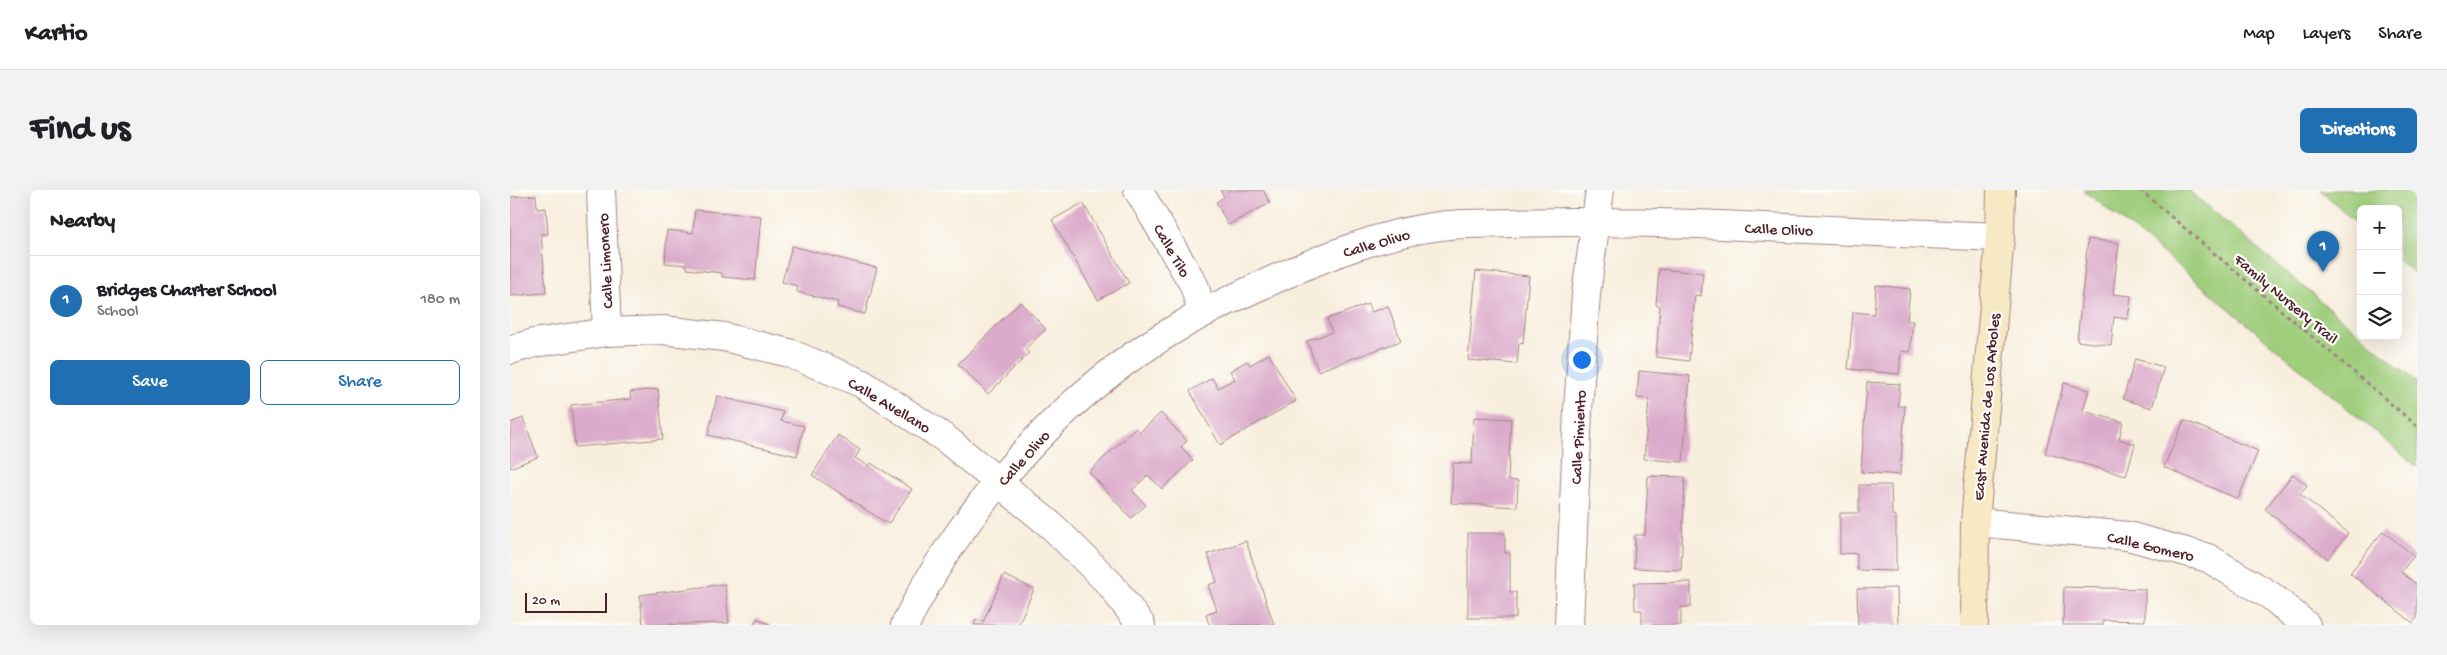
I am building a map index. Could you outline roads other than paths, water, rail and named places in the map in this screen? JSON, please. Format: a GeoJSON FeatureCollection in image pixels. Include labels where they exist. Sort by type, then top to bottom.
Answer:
{"type":"FeatureCollection","features":[{"type":"Feature","properties":{"kind":"main road","name":"East Avenida de Los Arboles"},"geometry":{"type":"LineString","coordinates":[[1974,625],[1975,522],[2000,237],[2001,190]]}},
{"type":"Feature","properties":{"kind":"street","name":"Calle Limonero"},"geometry":{"type":"LineString","coordinates":[[601,190],[608,332]]}},
{"type":"Feature","properties":{"kind":"street","name":"Calle Tilo"},"geometry":{"type":"LineString","coordinates":[[1138,190],[1194,285],[1202,312]]}},
{"type":"Feature","properties":{"kind":"street","name":"Calle Pimiento"},"geometry":{"type":"LineString","coordinates":[[1569,625],[1578,400],[1586,294],[1600,190]]}},
{"type":"Feature","properties":{"kind":"street","name":"Calle Olivo"},"geometry":{"type":"LineString","coordinates":[[905,625],[924,590],[957,538],[998,483],[1055,420],[1094,385],[1149,345],[1202,312],[1320,258],[1409,232],[1442,226],[1596,220],[2000,237]]}},
{"type":"Feature","properties":{"kind":"street","name":"Calle Avellano"},"geometry":{"type":"LineString","coordinates":[[510,350],[534,342],[608,332],[663,330],[724,337],[789,353],[861,383],[946,439],[1053,527],[1111,585],[1140,625]]}},
{"type":"Feature","properties":{"kind":"street","name":"Calle Gomero"},"geometry":{"type":"LineString","coordinates":[[1975,522],[2128,536],[2208,558],[2271,596],[2306,625]]}},
{"type":"Feature","properties":{"kind":"place","name":"Bridges Charter School"},"geometry":{"type":"Point","coordinates":[2323,272]}}]}
